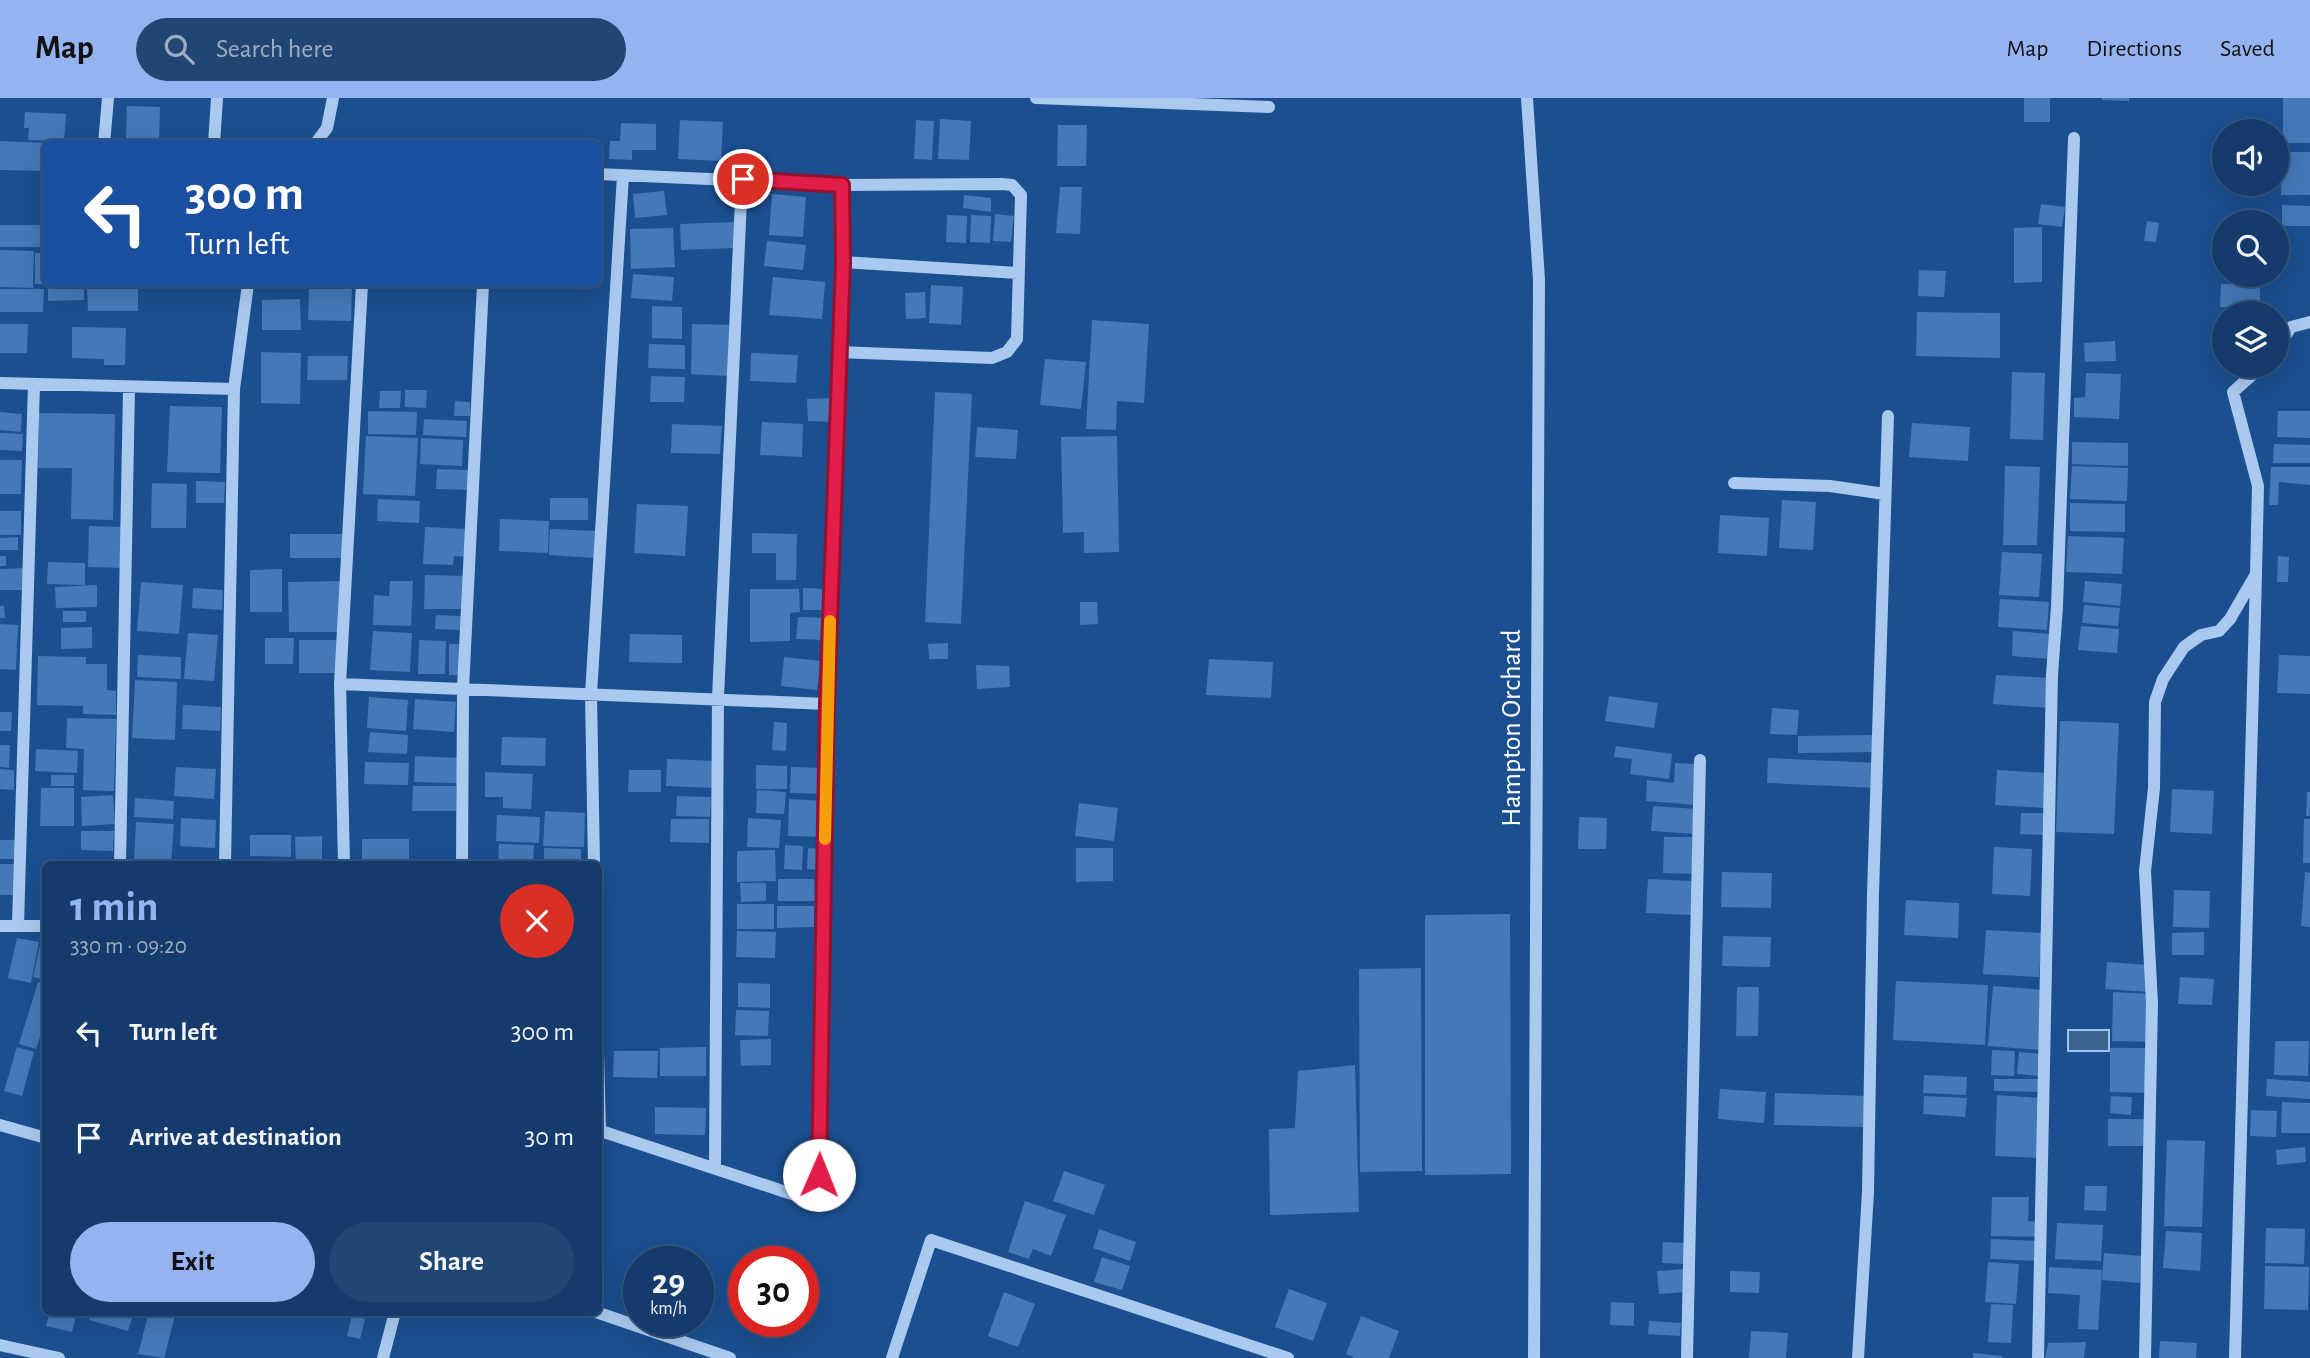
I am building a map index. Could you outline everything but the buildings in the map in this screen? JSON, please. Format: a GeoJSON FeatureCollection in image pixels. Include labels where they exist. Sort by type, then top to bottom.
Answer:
{"type":"FeatureCollection","features":[{"type":"Feature","properties":{"kind":"street"},"geometry":{"type":"LineString","coordinates":[[104,140],[108,98]]}},
{"type":"Feature","properties":{"kind":"street"},"geometry":{"type":"LineString","coordinates":[[215,140],[217,98]]}},
{"type":"Feature","properties":{"kind":"street"},"geometry":{"type":"LineString","coordinates":[[318,140],[327,128],[333,98]]}},
{"type":"Feature","properties":{"kind":"street"},"geometry":{"type":"LineString","coordinates":[[1036,98],[1225,101],[1269,107]]}},
{"type":"Feature","properties":{"kind":"street","name":"Hampton Orchard"},"geometry":{"type":"LineString","coordinates":[[1527,98],[1539,280],[1534,1358]]}},
{"type":"Feature","properties":{"kind":"street"},"geometry":{"type":"LineString","coordinates":[[2038,1358],[2052,675],[2057,606],[2074,138]]}},
{"type":"Feature","properties":{"kind":"street"},"geometry":{"type":"LineString","coordinates":[[602,174],[842,185],[940,182],[1012,185],[1021,195],[1017,340],[1002,354],[992,358],[838,352]]}},
{"type":"Feature","properties":{"kind":"street"},"geometry":{"type":"LineString","coordinates":[[594,861],[591,694],[623,175]]}},
{"type":"Feature","properties":{"kind":"street"},"geometry":{"type":"LineString","coordinates":[[715,1166],[718,697],[743,179]]}},
{"type":"Feature","properties":{"kind":"street"},"geometry":{"type":"LineString","coordinates":[[602,1131],[819,1202],[827,704],[843,262],[842,185]]}},
{"type":"Feature","properties":{"kind":"street"},"geometry":{"type":"LineString","coordinates":[[843,262],[1018,273]]}},
{"type":"Feature","properties":{"kind":"street"},"geometry":{"type":"LineString","coordinates":[[225,861],[234,389],[248,287]]}},
{"type":"Feature","properties":{"kind":"street"},"geometry":{"type":"LineString","coordinates":[[344,861],[340,684],[362,287]]}},
{"type":"Feature","properties":{"kind":"street"},"geometry":{"type":"LineString","coordinates":[[462,861],[463,689],[484,287]]}},
{"type":"Feature","properties":{"kind":"street"},"geometry":{"type":"LineString","coordinates":[[2289,330],[2291,327],[2310,322]]}},
{"type":"Feature","properties":{"kind":"street"},"geometry":{"type":"LineString","coordinates":[[2235,1358],[2258,486],[2233,391],[2248,378]]}},
{"type":"Feature","properties":{"kind":"street"},"geometry":{"type":"LineString","coordinates":[[0,383],[234,389]]}},
{"type":"Feature","properties":{"kind":"street"},"geometry":{"type":"LineString","coordinates":[[18,925],[34,384]]}},
{"type":"Feature","properties":{"kind":"street"},"geometry":{"type":"LineString","coordinates":[[120,861],[129,388]]}},
{"type":"Feature","properties":{"kind":"street"},"geometry":{"type":"LineString","coordinates":[[1858,1358],[1868,1192],[1873,894],[1888,416]]}},
{"type":"Feature","properties":{"kind":"street"},"geometry":{"type":"LineString","coordinates":[[1734,483],[1830,486],[1885,494]]}},
{"type":"Feature","properties":{"kind":"street"},"geometry":{"type":"LineString","coordinates":[[2145,1358],[2152,1003],[2145,871],[2154,788],[2155,702],[2163,678],[2184,647],[2201,635],[2219,631],[2230,619],[2256,574]]}},
{"type":"Feature","properties":{"kind":"street"},"geometry":{"type":"LineString","coordinates":[[340,684],[718,697],[827,704]]}},
{"type":"Feature","properties":{"kind":"street"},"geometry":{"type":"LineString","coordinates":[[1686,1358],[1700,760]]}},
{"type":"Feature","properties":{"kind":"street"},"geometry":{"type":"LineString","coordinates":[[0,926],[42,926]]}},
{"type":"Feature","properties":{"kind":"street"},"geometry":{"type":"LineString","coordinates":[[0,1125],[42,1138]]}},
{"type":"Feature","properties":{"kind":"street"},"geometry":{"type":"LineString","coordinates":[[892,1358],[931,1240],[1288,1358]]}},
{"type":"Feature","properties":{"kind":"street"},"geometry":{"type":"LineString","coordinates":[[602,1314],[730,1358]]}},
{"type":"Feature","properties":{"kind":"street"},"geometry":{"type":"LineString","coordinates":[[383,1358],[394,1316]]}},
{"type":"Feature","properties":{"kind":"street"},"geometry":{"type":"LineString","coordinates":[[0,1345],[60,1358]]}},
{"type":"Feature","properties":{"kind":"water"},"geometry":{"type":"Polygon","coordinates":[[[2068,1030],[2109,1030],[2109,1051],[2068,1051],[2068,1030]]]}},
{"type":"Feature","properties":{"kind":"slow traffic"},"geometry":{"type":"LineString","coordinates":[[825,839],[830,621]]}},
{"type":"Feature","properties":{"kind":"route"},"geometry":{"type":"LineString","coordinates":[[743,179],[842,185],[843,262],[827,704],[819,1175]]}}]}
